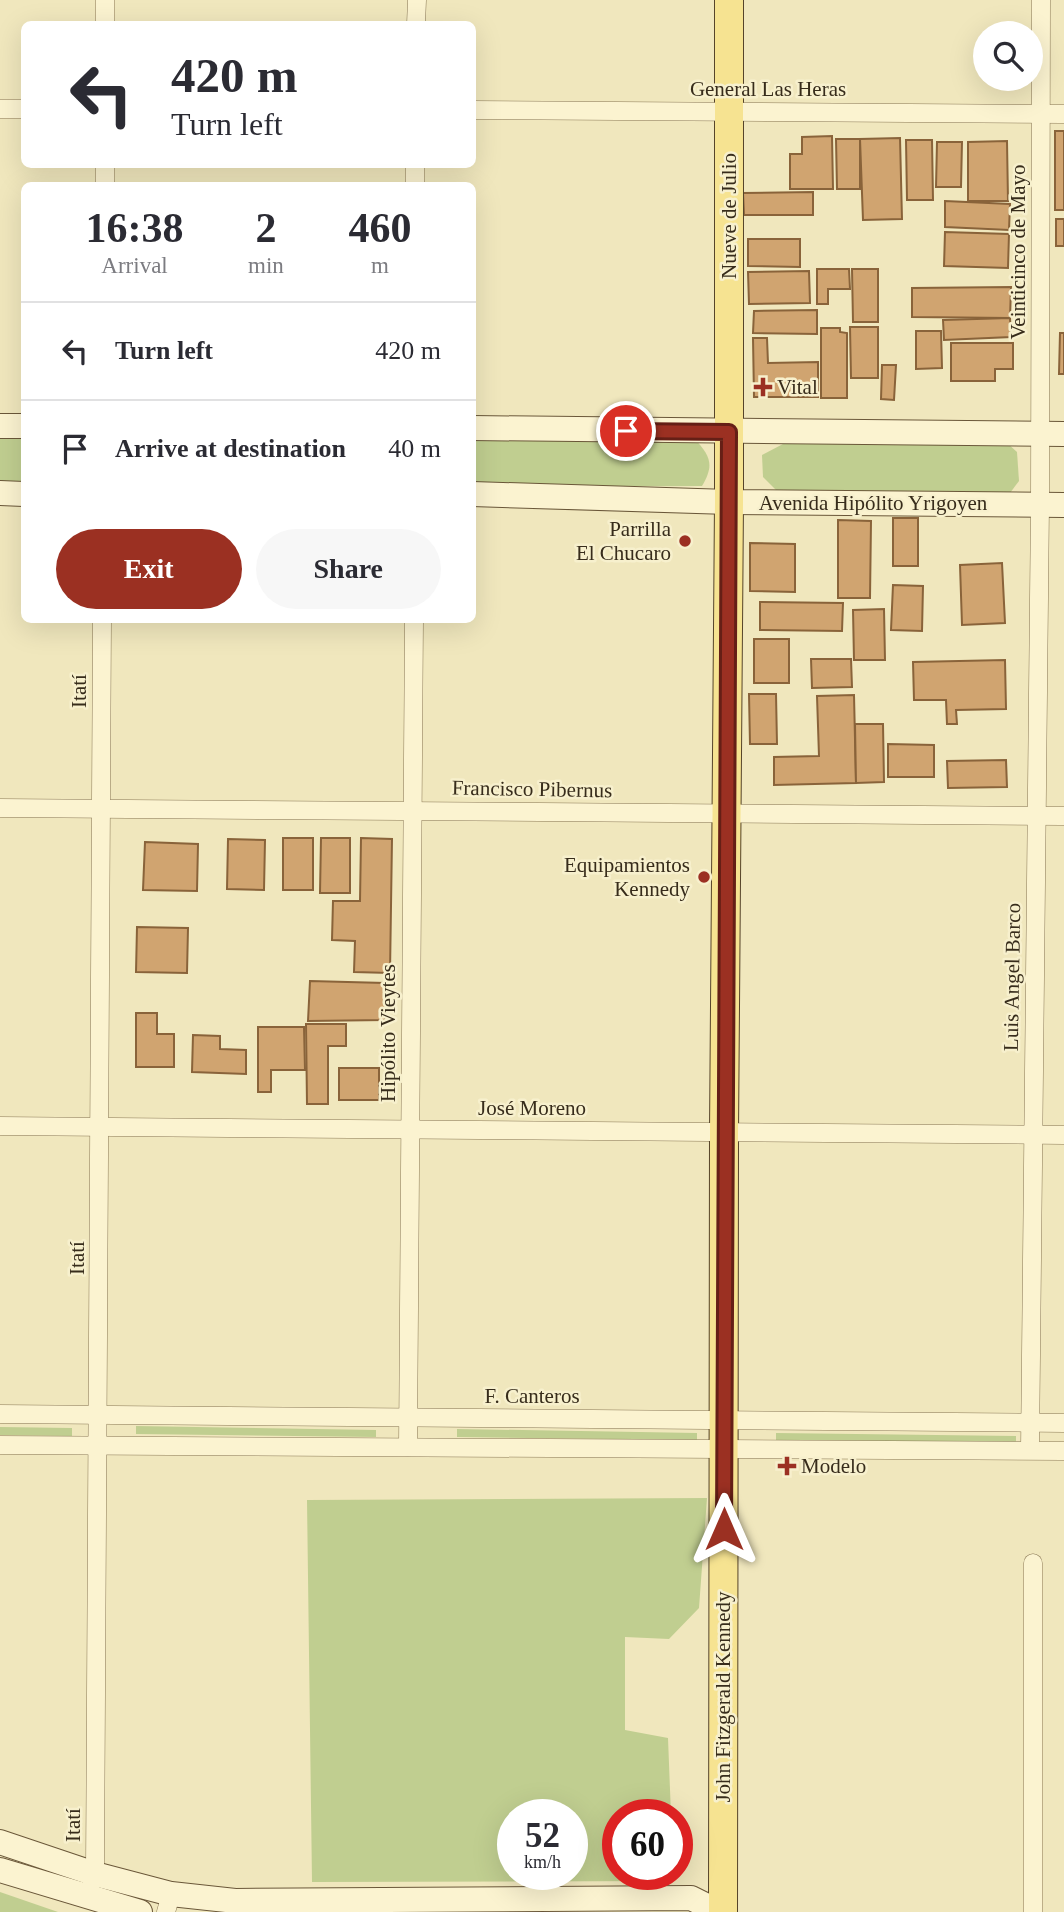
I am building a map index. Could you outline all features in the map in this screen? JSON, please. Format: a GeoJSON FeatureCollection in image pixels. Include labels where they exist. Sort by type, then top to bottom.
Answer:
{"type":"FeatureCollection","features":[{"type":"Feature","properties":{"kind":"main road","name":"Nueve de Julio"},"geometry":{"type":"LineString","coordinates":[[729,0],[729,432]]}},
{"type":"Feature","properties":{"kind":"main road"},"geometry":{"type":"LineString","coordinates":[[0,426],[21,426]]}},
{"type":"Feature","properties":{"kind":"main road"},"geometry":{"type":"LineString","coordinates":[[476,428],[1052,434]]}},
{"type":"Feature","properties":{"kind":"main road","name":"John Fitzgerald Kennedy"},"geometry":{"type":"LineString","coordinates":[[721,1912],[729,432]]}},
{"type":"Feature","properties":{"kind":"main road"},"geometry":{"type":"LineString","coordinates":[[0,494],[21,494]]}},
{"type":"Feature","properties":{"kind":"main road","name":"Avenida Hipólito Yrigoyen"},"geometry":{"type":"LineString","coordinates":[[476,494],[729,502],[1052,504]]}},
{"type":"Feature","properties":{"kind":"main road"},"geometry":{"type":"LineString","coordinates":[[0,1842],[91,1885],[140,1912]]}},
{"type":"Feature","properties":{"kind":"main road"},"geometry":{"type":"LineString","coordinates":[[0,1870],[91,1885],[168,1903],[691,1898],[721,1912]]}},
{"type":"Feature","properties":{"kind":"street"},"geometry":{"type":"LineString","coordinates":[[105,0],[105,21]]}},
{"type":"Feature","properties":{"kind":"street"},"geometry":{"type":"LineString","coordinates":[[416,21],[417,0]]}},
{"type":"Feature","properties":{"kind":"street","name":"Veinticinco de Mayo"},"geometry":{"type":"LineString","coordinates":[[1041,0],[1052,504]]}},
{"type":"Feature","properties":{"kind":"street"},"geometry":{"type":"LineString","coordinates":[[0,108],[21,108]]}},
{"type":"Feature","properties":{"kind":"street","name":"General Las Heras"},"geometry":{"type":"LineString","coordinates":[[476,110],[1064,114]]}},
{"type":"Feature","properties":{"kind":"street","name":"Luis Angel Barco"},"geometry":{"type":"LineString","coordinates":[[1030,1450],[1037,816],[1052,504]]}},
{"type":"Feature","properties":{"kind":"street","name":"Itatí"},"geometry":{"type":"LineString","coordinates":[[91,1885],[99,1445],[102,623]]}},
{"type":"Feature","properties":{"kind":"street","name":"Hipólito Vieytes"},"geometry":{"type":"LineString","coordinates":[[408,1447],[414,623]]}},
{"type":"Feature","properties":{"kind":"street","name":"Francisco Pibernus"},"geometry":{"type":"LineString","coordinates":[[0,808],[1064,816]]}},
{"type":"Feature","properties":{"kind":"street","name":"José Moreno"},"geometry":{"type":"LineString","coordinates":[[0,1126],[1064,1135]]}},
{"type":"Feature","properties":{"kind":"street","name":"F. Canteros"},"geometry":{"type":"LineString","coordinates":[[0,1415],[1064,1423]]}},
{"type":"Feature","properties":{"kind":"street"},"geometry":{"type":"LineString","coordinates":[[0,1444],[1064,1451]]}},
{"type":"Feature","properties":{"kind":"street"},"geometry":{"type":"LineString","coordinates":[[1033,1563],[1033,1912]]}},
{"type":"Feature","properties":{"kind":"green space"},"geometry":{"type":"Polygon","coordinates":[[[0,435],[21,435],[21,485],[0,485],[0,435]]]}},
{"type":"Feature","properties":{"kind":"green space"},"geometry":{"type":"Polygon","coordinates":[[[476,438],[694,438],[709,461],[702,486],[476,487],[476,438]]]}},
{"type":"Feature","properties":{"kind":"green space"},"geometry":{"type":"Polygon","coordinates":[[[1007,443],[1017,452],[1019,481],[1010,493],[776,490],[763,477],[762,455],[783,444],[1007,443]]]}},
{"type":"Feature","properties":{"kind":"green space"},"geometry":{"type":"Polygon","coordinates":[[[136,1426],[376,1430],[376,1437],[136,1434],[136,1426]]]}},
{"type":"Feature","properties":{"kind":"green space"},"geometry":{"type":"Polygon","coordinates":[[[0,1427],[72,1428],[72,1436],[0,1435],[0,1427]]]}},
{"type":"Feature","properties":{"kind":"green space"},"geometry":{"type":"Polygon","coordinates":[[[457,1429],[697,1433],[697,1440],[457,1437],[457,1429]]]}},
{"type":"Feature","properties":{"kind":"green space"},"geometry":{"type":"Polygon","coordinates":[[[776,1433],[1016,1436],[1016,1444],[776,1440],[776,1433]]]}},
{"type":"Feature","properties":{"kind":"green space"},"geometry":{"type":"Polygon","coordinates":[[[707,1498],[699,1608],[669,1639],[625,1637],[625,1730],[668,1738],[670,1799],[602,1799],[602,1881],[588,1881],[588,1799],[497,1799],[497,1881],[312,1882],[307,1500],[707,1498]]]}},
{"type":"Feature","properties":{"kind":"green space"},"geometry":{"type":"Polygon","coordinates":[[[0,1892],[58,1912],[0,1912],[0,1892]]]}},
{"type":"Feature","properties":{"kind":"building"},"geometry":{"type":"Polygon","coordinates":[[[1055,131],[1064,131],[1064,210],[1055,210],[1055,131]]]}},
{"type":"Feature","properties":{"kind":"building"},"geometry":{"type":"Polygon","coordinates":[[[832,136],[833,189],[790,189],[790,154],[802,154],[802,137],[832,136]]]}},
{"type":"Feature","properties":{"kind":"building"},"geometry":{"type":"Polygon","coordinates":[[[900,138],[902,219],[863,220],[860,139],[900,138]]]}},
{"type":"Feature","properties":{"kind":"building"},"geometry":{"type":"Polygon","coordinates":[[[836,139],[860,139],[860,189],[837,189],[836,139]]]}},
{"type":"Feature","properties":{"kind":"building"},"geometry":{"type":"Polygon","coordinates":[[[906,140],[932,140],[933,200],[907,200],[906,140]]]}},
{"type":"Feature","properties":{"kind":"building"},"geometry":{"type":"Polygon","coordinates":[[[1007,141],[1008,201],[968,201],[968,142],[1007,141]]]}},
{"type":"Feature","properties":{"kind":"building"},"geometry":{"type":"Polygon","coordinates":[[[937,142],[962,142],[961,187],[936,187],[937,142]]]}},
{"type":"Feature","properties":{"kind":"building"},"geometry":{"type":"Polygon","coordinates":[[[813,192],[813,215],[744,215],[743,193],[813,192]]]}},
{"type":"Feature","properties":{"kind":"building"},"geometry":{"type":"Polygon","coordinates":[[[945,201],[1010,204],[1009,230],[945,227],[945,201]]]}},
{"type":"Feature","properties":{"kind":"building"},"geometry":{"type":"Polygon","coordinates":[[[1056,219],[1064,219],[1064,246],[1056,246],[1056,219]]]}},
{"type":"Feature","properties":{"kind":"building"},"geometry":{"type":"Polygon","coordinates":[[[945,232],[1009,234],[1008,268],[944,266],[945,232]]]}},
{"type":"Feature","properties":{"kind":"building"},"geometry":{"type":"Polygon","coordinates":[[[748,239],[800,239],[800,267],[748,266],[748,239]]]}},
{"type":"Feature","properties":{"kind":"building"},"geometry":{"type":"Polygon","coordinates":[[[817,269],[849,269],[850,289],[828,289],[828,304],[817,304],[817,269]]]}},
{"type":"Feature","properties":{"kind":"building"},"geometry":{"type":"Polygon","coordinates":[[[852,269],[878,269],[878,322],[853,322],[852,269]]]}},
{"type":"Feature","properties":{"kind":"building"},"geometry":{"type":"Polygon","coordinates":[[[809,271],[810,303],[749,304],[748,272],[809,271]]]}},
{"type":"Feature","properties":{"kind":"building"},"geometry":{"type":"Polygon","coordinates":[[[1011,287],[1010,318],[912,317],[912,288],[1011,287]]]}},
{"type":"Feature","properties":{"kind":"building"},"geometry":{"type":"Polygon","coordinates":[[[817,310],[817,334],[753,333],[754,311],[817,310]]]}},
{"type":"Feature","properties":{"kind":"building"},"geometry":{"type":"Polygon","coordinates":[[[1010,318],[1011,337],[944,340],[943,320],[1010,318]]]}},
{"type":"Feature","properties":{"kind":"building"},"geometry":{"type":"Polygon","coordinates":[[[850,327],[878,327],[878,378],[851,378],[850,327]]]}},
{"type":"Feature","properties":{"kind":"building"},"geometry":{"type":"Polygon","coordinates":[[[821,328],[840,328],[840,332],[847,333],[847,398],[821,398],[821,328]]]}},
{"type":"Feature","properties":{"kind":"building"},"geometry":{"type":"Polygon","coordinates":[[[916,331],[941,331],[942,368],[916,369],[916,331]]]}},
{"type":"Feature","properties":{"kind":"building"},"geometry":{"type":"Polygon","coordinates":[[[1060,333],[1064,333],[1064,374],[1059,374],[1060,333]]]}},
{"type":"Feature","properties":{"kind":"building"},"geometry":{"type":"Polygon","coordinates":[[[753,338],[767,338],[768,363],[818,362],[818,397],[754,397],[753,338]]]}},
{"type":"Feature","properties":{"kind":"building"},"geometry":{"type":"Polygon","coordinates":[[[951,343],[1013,343],[1013,369],[995,369],[995,381],[951,381],[951,343]]]}},
{"type":"Feature","properties":{"kind":"building"},"geometry":{"type":"Polygon","coordinates":[[[882,365],[896,365],[894,400],[881,399],[882,365]]]}},
{"type":"Feature","properties":{"kind":"building"},"geometry":{"type":"Polygon","coordinates":[[[893,518],[918,518],[918,566],[893,566],[893,518]]]}},
{"type":"Feature","properties":{"kind":"building"},"geometry":{"type":"Polygon","coordinates":[[[838,520],[871,521],[870,598],[838,598],[838,520]]]}},
{"type":"Feature","properties":{"kind":"building"},"geometry":{"type":"Polygon","coordinates":[[[750,543],[795,544],[795,592],[750,591],[750,543]]]}},
{"type":"Feature","properties":{"kind":"building"},"geometry":{"type":"Polygon","coordinates":[[[1002,563],[1005,623],[962,625],[960,565],[1002,563]]]}},
{"type":"Feature","properties":{"kind":"building"},"geometry":{"type":"Polygon","coordinates":[[[893,585],[923,586],[922,631],[891,630],[893,585]]]}},
{"type":"Feature","properties":{"kind":"building"},"geometry":{"type":"Polygon","coordinates":[[[760,602],[843,603],[842,631],[760,630],[760,602]]]}},
{"type":"Feature","properties":{"kind":"building"},"geometry":{"type":"Polygon","coordinates":[[[884,609],[885,660],[854,660],[853,610],[884,609]]]}},
{"type":"Feature","properties":{"kind":"building"},"geometry":{"type":"Polygon","coordinates":[[[754,639],[789,639],[789,683],[754,683],[754,639]]]}},
{"type":"Feature","properties":{"kind":"building"},"geometry":{"type":"Polygon","coordinates":[[[811,659],[851,659],[852,687],[812,688],[811,659]]]}},
{"type":"Feature","properties":{"kind":"building"},"geometry":{"type":"Polygon","coordinates":[[[1005,660],[1006,709],[956,710],[957,724],[947,724],[946,700],[914,700],[913,662],[1005,660]]]}},
{"type":"Feature","properties":{"kind":"building"},"geometry":{"type":"Polygon","coordinates":[[[749,694],[776,694],[777,744],[750,744],[749,694]]]}},
{"type":"Feature","properties":{"kind":"building"},"geometry":{"type":"Polygon","coordinates":[[[854,695],[856,783],[774,785],[774,757],[819,756],[817,696],[854,695]]]}},
{"type":"Feature","properties":{"kind":"building"},"geometry":{"type":"Polygon","coordinates":[[[855,724],[883,724],[884,782],[856,783],[855,724]]]}},
{"type":"Feature","properties":{"kind":"building"},"geometry":{"type":"Polygon","coordinates":[[[888,744],[934,745],[934,777],[888,777],[888,744]]]}},
{"type":"Feature","properties":{"kind":"building"},"geometry":{"type":"Polygon","coordinates":[[[1006,760],[1007,787],[948,788],[947,761],[1006,760]]]}},
{"type":"Feature","properties":{"kind":"building"},"geometry":{"type":"Polygon","coordinates":[[[283,838],[313,838],[313,890],[283,890],[283,838]]]}},
{"type":"Feature","properties":{"kind":"building"},"geometry":{"type":"Polygon","coordinates":[[[321,838],[350,838],[350,893],[320,893],[321,838]]]}},
{"type":"Feature","properties":{"kind":"building"},"geometry":{"type":"Polygon","coordinates":[[[361,838],[392,839],[390,973],[354,972],[355,941],[332,940],[333,901],[360,901],[361,838]]]}},
{"type":"Feature","properties":{"kind":"building"},"geometry":{"type":"Polygon","coordinates":[[[228,839],[265,840],[264,890],[227,889],[228,839]]]}},
{"type":"Feature","properties":{"kind":"building"},"geometry":{"type":"Polygon","coordinates":[[[145,842],[198,844],[197,891],[143,890],[145,842]]]}},
{"type":"Feature","properties":{"kind":"building"},"geometry":{"type":"Polygon","coordinates":[[[137,927],[188,928],[187,973],[136,972],[137,927]]]}},
{"type":"Feature","properties":{"kind":"building"},"geometry":{"type":"Polygon","coordinates":[[[310,981],[385,983],[385,1020],[308,1021],[310,981]]]}},
{"type":"Feature","properties":{"kind":"building"},"geometry":{"type":"Polygon","coordinates":[[[136,1013],[157,1013],[157,1034],[174,1034],[174,1067],[136,1067],[136,1013]]]}},
{"type":"Feature","properties":{"kind":"building"},"geometry":{"type":"Polygon","coordinates":[[[306,1024],[346,1024],[346,1046],[328,1046],[328,1104],[307,1104],[306,1024]]]}},
{"type":"Feature","properties":{"kind":"building"},"geometry":{"type":"Polygon","coordinates":[[[258,1027],[304,1027],[305,1070],[271,1070],[271,1092],[258,1092],[258,1027]]]}},
{"type":"Feature","properties":{"kind":"building"},"geometry":{"type":"Polygon","coordinates":[[[193,1035],[220,1036],[220,1049],[246,1050],[246,1074],[192,1072],[193,1035]]]}},
{"type":"Feature","properties":{"kind":"building"},"geometry":{"type":"Polygon","coordinates":[[[339,1068],[379,1068],[379,1100],[339,1100],[339,1068]]]}},
{"type":"Feature","properties":{"kind":"place","name":"Vital"},"geometry":{"type":"Point","coordinates":[763,387]}},
{"type":"Feature","properties":{"kind":"place","name":"Parrilla El Chucaro"},"geometry":{"type":"Point","coordinates":[685,541]}},
{"type":"Feature","properties":{"kind":"place","name":"Equipamientos Kennedy"},"geometry":{"type":"Point","coordinates":[704,877]}},
{"type":"Feature","properties":{"kind":"place","name":"Modelo"},"geometry":{"type":"Point","coordinates":[787,1466]}},
{"type":"Feature","properties":{"kind":"route"},"geometry":{"type":"LineString","coordinates":[[626,431],[729,432],[724,1529]]}}]}
